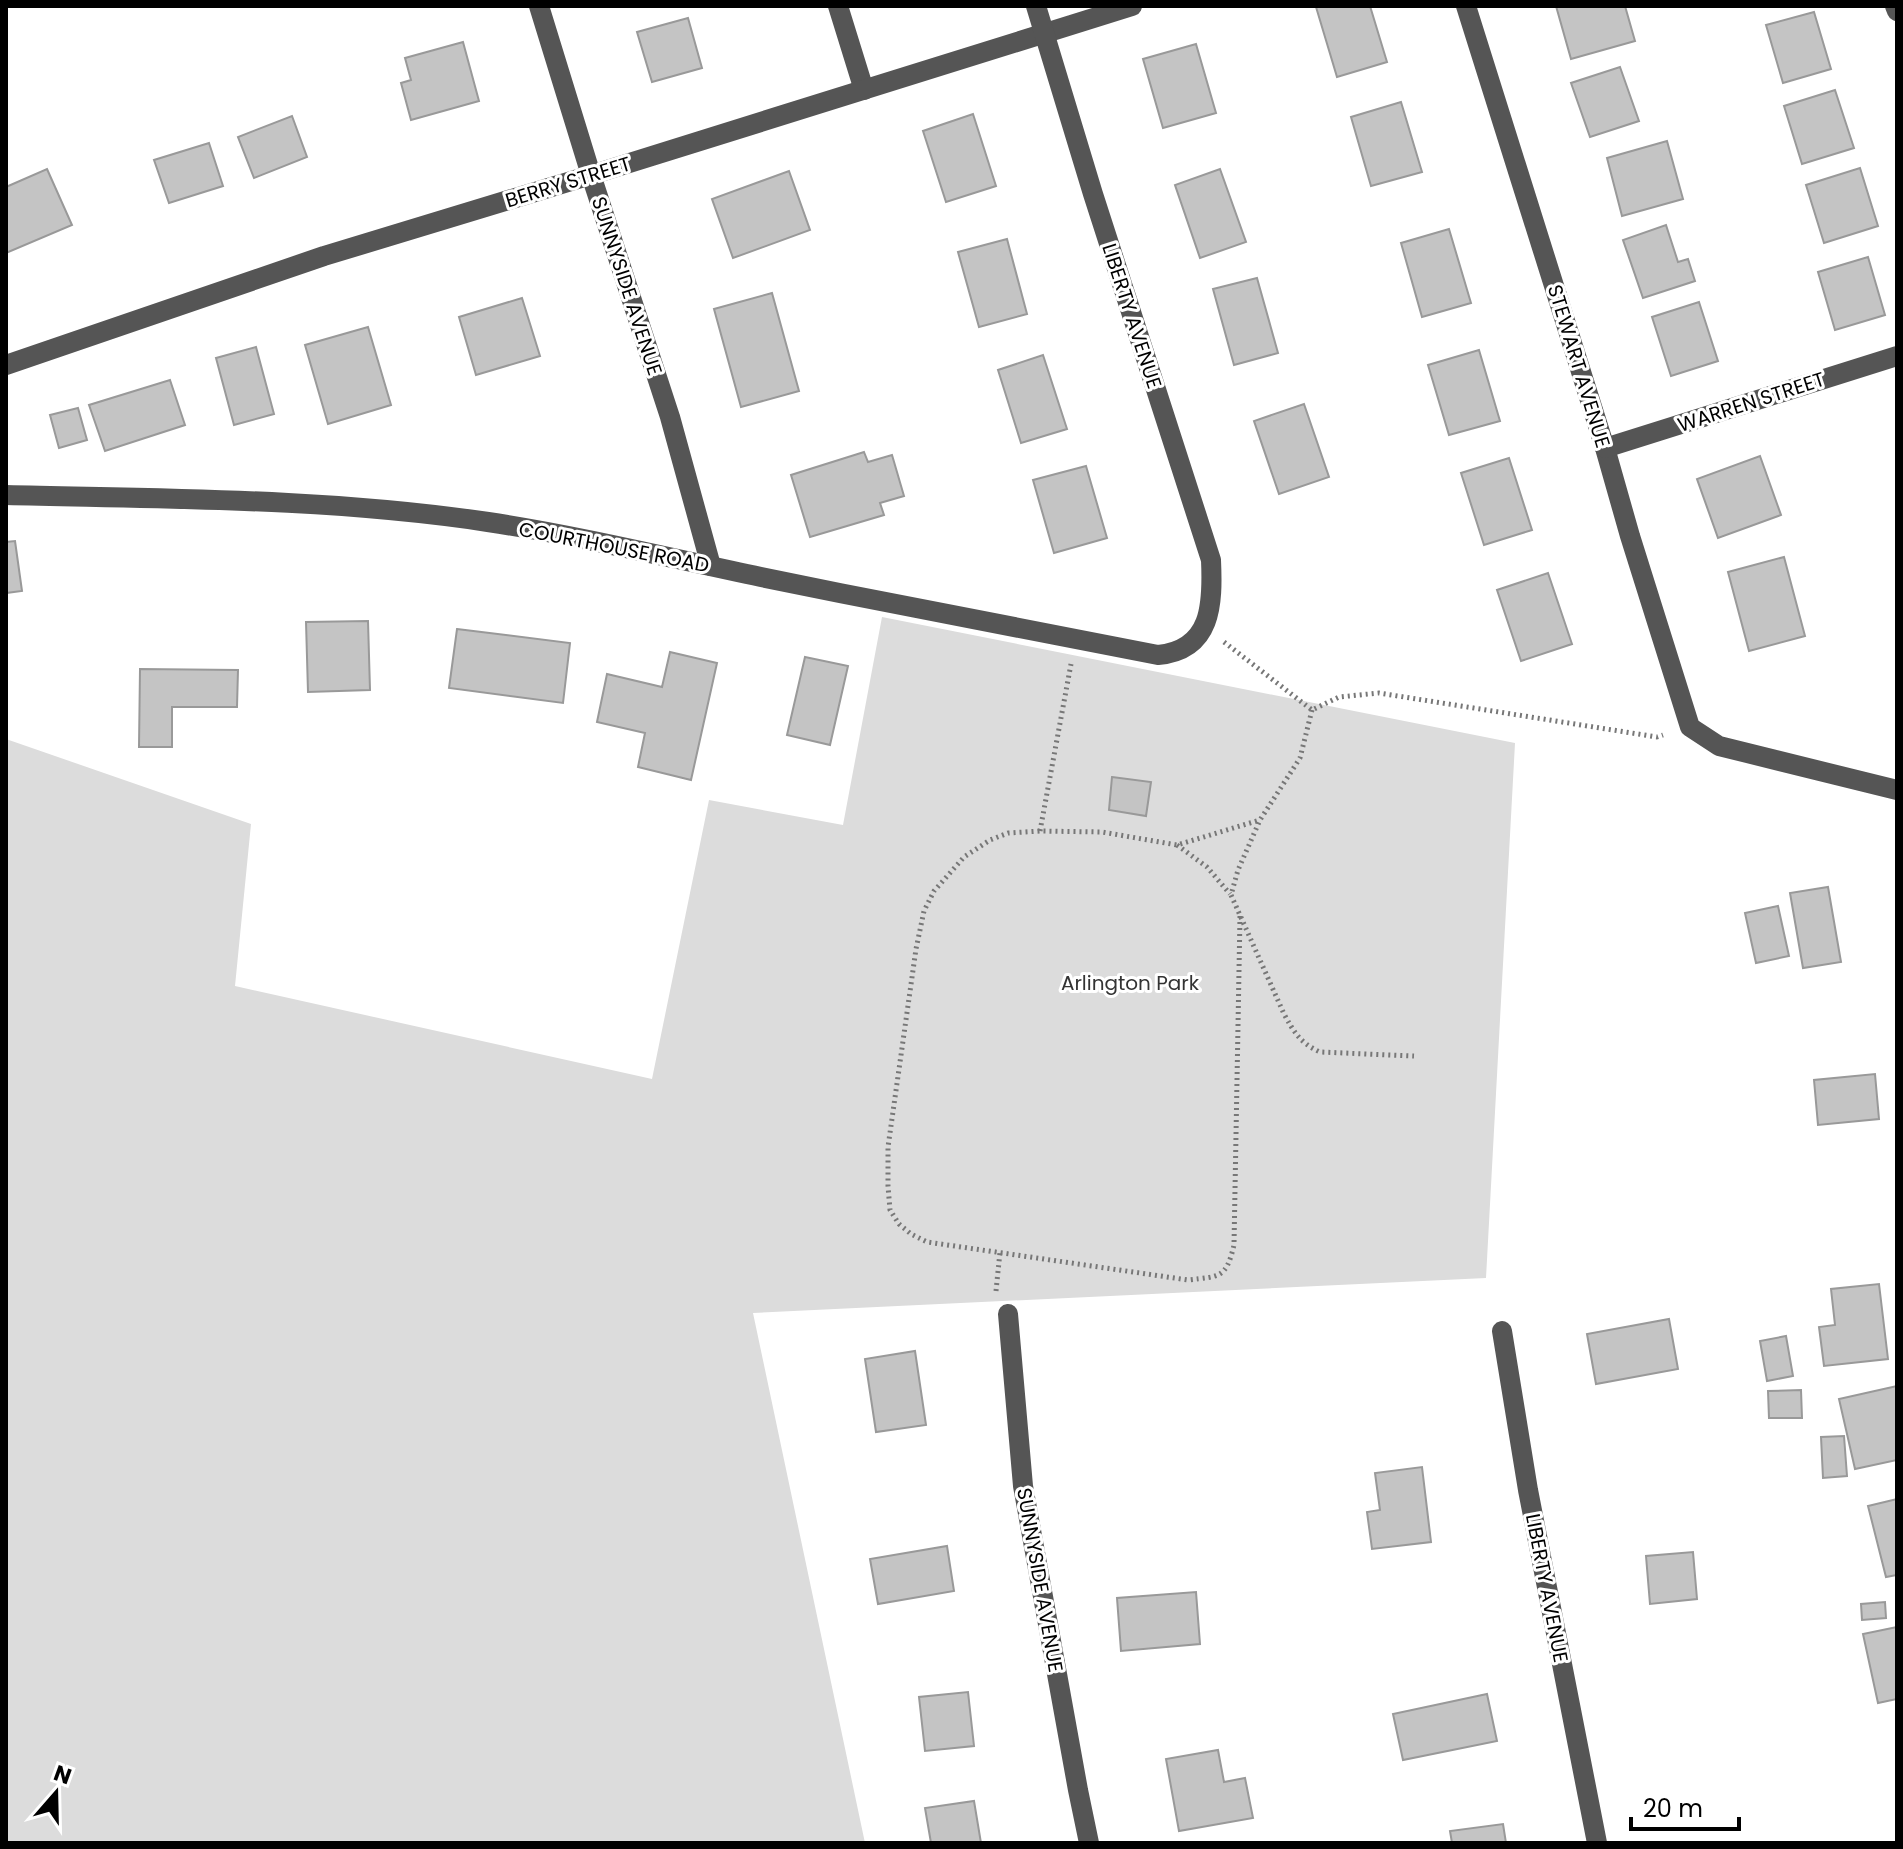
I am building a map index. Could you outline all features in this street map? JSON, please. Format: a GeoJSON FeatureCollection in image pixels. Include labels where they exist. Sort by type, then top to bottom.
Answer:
{"type":"FeatureCollection","features":[{"type":"Feature","properties":{"kind":"street","name":"SUNNYSIDE AVENUE"},"geometry":{"type":"LineString","coordinates":[[539,6],[670,417],[711,566]]}},
{"type":"Feature","properties":{"kind":"street"},"geometry":{"type":"LineString","coordinates":[[838,6],[864,90]]}},
{"type":"Feature","properties":{"kind":"street","name":"LIBERTY AVENUE"},"geometry":{"type":"LineString","coordinates":[[1036,6],[1097,208],[1211,560],[1213,597],[1204,627]]}},
{"type":"Feature","properties":{"kind":"street","name":"BERRY STREET"},"geometry":{"type":"LineString","coordinates":[[6,365],[324,256],[1132,6]]}},
{"type":"Feature","properties":{"kind":"street","name":"STEWART AVENUE"},"geometry":{"type":"LineString","coordinates":[[1466,6],[1690,727]]}},
{"type":"Feature","properties":{"kind":"street","name":"WARREN STREET"},"geometry":{"type":"LineString","coordinates":[[1605,448],[1897,356]]}},
{"type":"Feature","properties":{"kind":"street","name":"COURTHOUSE ROAD"},"geometry":{"type":"LineString","coordinates":[[6,495],[235,501],[378,510],[488,522],[1158,655],[1174,654],[1191,645],[1204,627]]}},
{"type":"Feature","properties":{"kind":"street"},"geometry":{"type":"LineString","coordinates":[[1690,727],[1719,746],[1897,790]]}},
{"type":"Feature","properties":{"kind":"street","name":"SUNNYSIDE AVENUE"},"geometry":{"type":"LineString","coordinates":[[1008,1314],[1023,1486],[1089,1843]]}},
{"type":"Feature","properties":{"kind":"street","name":"LIBERTY AVENUE"},"geometry":{"type":"LineString","coordinates":[[1502,1331],[1528,1490],[1597,1843]]}},
{"type":"Feature","properties":{"kind":"path"},"geometry":{"type":"LineString","coordinates":[[1204,627],[1312,710]]}},
{"type":"Feature","properties":{"kind":"path"},"geometry":{"type":"LineString","coordinates":[[1040,831],[1076,640]]}},
{"type":"Feature","properties":{"kind":"path"},"geometry":{"type":"LineString","coordinates":[[1312,710],[1339,697],[1379,693],[1657,737],[1690,727]]}},
{"type":"Feature","properties":{"kind":"path"},"geometry":{"type":"LineString","coordinates":[[1231,895],[1238,870],[1260,820],[1300,758],[1312,710]]}},
{"type":"Feature","properties":{"kind":"path"},"geometry":{"type":"LineString","coordinates":[[1177,845],[1260,820]]}},
{"type":"Feature","properties":{"kind":"path"},"geometry":{"type":"LineString","coordinates":[[1240,916],[1234,1245],[1229,1266],[1217,1276],[1188,1280],[927,1242],[899,1224],[890,1210],[888,1147],[924,911],[934,891],[964,857],[990,840],[1008,833],[1102,832],[1177,845],[1207,867],[1231,895],[1284,1014],[1306,1046],[1320,1052],[1414,1056]]}},
{"type":"Feature","properties":{"kind":"green space","name":"Arlington Park"},"geometry":{"type":"Polygon","coordinates":[[[882,617],[1515,743],[1486,1278],[753,1313],[865,1843],[6,1843],[6,739],[251,824],[235,986],[652,1079],[709,800],[843,825],[882,617]]]}},
{"type":"Feature","properties":{"kind":"building"},"geometry":{"type":"Polygon","coordinates":[[[1370,6],[1387,62],[1337,77],[1316,7],[1370,6]]]}},
{"type":"Feature","properties":{"kind":"building"},"geometry":{"type":"Polygon","coordinates":[[[1556,6],[1625,6],[1635,41],[1571,59],[1556,6]]]}},
{"type":"Feature","properties":{"kind":"building"},"geometry":{"type":"Polygon","coordinates":[[[1814,12],[1831,69],[1783,83],[1766,25],[1814,12]]]}},
{"type":"Feature","properties":{"kind":"building"},"geometry":{"type":"Polygon","coordinates":[[[688,18],[702,68],[652,82],[637,32],[688,18]]]}},
{"type":"Feature","properties":{"kind":"building"},"geometry":{"type":"Polygon","coordinates":[[[463,42],[479,101],[411,120],[401,83],[411,80],[405,58],[463,42]]]}},
{"type":"Feature","properties":{"kind":"building"},"geometry":{"type":"Polygon","coordinates":[[[1196,44],[1216,113],[1163,128],[1143,59],[1196,44]]]}},
{"type":"Feature","properties":{"kind":"building"},"geometry":{"type":"Polygon","coordinates":[[[1620,67],[1639,121],[1590,137],[1571,83],[1620,67]]]}},
{"type":"Feature","properties":{"kind":"building"},"geometry":{"type":"Polygon","coordinates":[[[1835,90],[1854,148],[1802,164],[1784,106],[1835,90]]]}},
{"type":"Feature","properties":{"kind":"building"},"geometry":{"type":"Polygon","coordinates":[[[1401,102],[1422,172],[1371,186],[1351,117],[1401,102]]]}},
{"type":"Feature","properties":{"kind":"building"},"geometry":{"type":"Polygon","coordinates":[[[973,114],[996,186],[946,202],[923,131],[973,114]]]}},
{"type":"Feature","properties":{"kind":"building"},"geometry":{"type":"Polygon","coordinates":[[[292,116],[307,157],[254,178],[238,137],[292,116]]]}},
{"type":"Feature","properties":{"kind":"building"},"geometry":{"type":"Polygon","coordinates":[[[1667,141],[1683,199],[1622,216],[1607,158],[1667,141]]]}},
{"type":"Feature","properties":{"kind":"building"},"geometry":{"type":"Polygon","coordinates":[[[209,143],[223,186],[169,203],[154,160],[209,143]]]}},
{"type":"Feature","properties":{"kind":"building"},"geometry":{"type":"Polygon","coordinates":[[[1860,168],[1878,226],[1824,243],[1806,185],[1860,168]]]}},
{"type":"Feature","properties":{"kind":"building"},"geometry":{"type":"Polygon","coordinates":[[[47,169],[72,225],[6,253],[6,187],[47,169]]]}},
{"type":"Feature","properties":{"kind":"building"},"geometry":{"type":"Polygon","coordinates":[[[1220,169],[1246,242],[1200,258],[1175,185],[1220,169]]]}},
{"type":"Feature","properties":{"kind":"building"},"geometry":{"type":"Polygon","coordinates":[[[789,171],[810,230],[733,258],[712,199],[789,171]]]}},
{"type":"Feature","properties":{"kind":"building"},"geometry":{"type":"Polygon","coordinates":[[[1666,225],[1678,262],[1688,259],[1695,281],[1643,298],[1623,240],[1666,225]]]}},
{"type":"Feature","properties":{"kind":"building"},"geometry":{"type":"Polygon","coordinates":[[[1449,229],[1471,303],[1422,317],[1401,243],[1449,229]]]}},
{"type":"Feature","properties":{"kind":"building"},"geometry":{"type":"Polygon","coordinates":[[[1007,239],[1027,314],[979,327],[958,252],[1007,239]]]}},
{"type":"Feature","properties":{"kind":"building"},"geometry":{"type":"Polygon","coordinates":[[[1868,257],[1885,315],[1835,330],[1818,272],[1868,257]]]}},
{"type":"Feature","properties":{"kind":"building"},"geometry":{"type":"Polygon","coordinates":[[[1257,278],[1278,353],[1234,365],[1213,289],[1257,278]]]}},
{"type":"Feature","properties":{"kind":"building"},"geometry":{"type":"Polygon","coordinates":[[[772,293],[799,391],[741,407],[714,309],[772,293]]]}},
{"type":"Feature","properties":{"kind":"building"},"geometry":{"type":"Polygon","coordinates":[[[522,298],[540,356],[476,375],[459,317],[522,298]]]}},
{"type":"Feature","properties":{"kind":"building"},"geometry":{"type":"Polygon","coordinates":[[[1699,302],[1718,361],[1671,376],[1652,317],[1699,302]]]}},
{"type":"Feature","properties":{"kind":"building"},"geometry":{"type":"Polygon","coordinates":[[[368,327],[391,405],[328,424],[305,345],[368,327]]]}},
{"type":"Feature","properties":{"kind":"building"},"geometry":{"type":"Polygon","coordinates":[[[256,347],[274,414],[234,425],[216,358],[256,347]]]}},
{"type":"Feature","properties":{"kind":"building"},"geometry":{"type":"Polygon","coordinates":[[[1479,350],[1500,421],[1449,435],[1428,365],[1479,350]]]}},
{"type":"Feature","properties":{"kind":"building"},"geometry":{"type":"Polygon","coordinates":[[[1043,355],[1067,429],[1021,443],[998,370],[1043,355]]]}},
{"type":"Feature","properties":{"kind":"building"},"geometry":{"type":"Polygon","coordinates":[[[170,380],[185,425],[105,451],[89,405],[170,380]]]}},
{"type":"Feature","properties":{"kind":"building"},"geometry":{"type":"Polygon","coordinates":[[[1304,404],[1329,477],[1279,494],[1254,421],[1304,404]]]}},
{"type":"Feature","properties":{"kind":"building"},"geometry":{"type":"Polygon","coordinates":[[[78,408],[87,440],[59,448],[50,415],[78,408]]]}},
{"type":"Feature","properties":{"kind":"building"},"geometry":{"type":"Polygon","coordinates":[[[864,452],[868,462],[892,455],[904,496],[880,503],[884,515],[810,537],[791,475],[864,452]]]}},
{"type":"Feature","properties":{"kind":"building"},"geometry":{"type":"Polygon","coordinates":[[[1760,456],[1781,515],[1718,538],[1697,479],[1760,456]]]}},
{"type":"Feature","properties":{"kind":"building"},"geometry":{"type":"Polygon","coordinates":[[[1509,458],[1532,530],[1484,545],[1461,473],[1509,458]]]}},
{"type":"Feature","properties":{"kind":"building"},"geometry":{"type":"Polygon","coordinates":[[[1086,466],[1107,538],[1054,553],[1033,480],[1086,466]]]}},
{"type":"Feature","properties":{"kind":"building"},"geometry":{"type":"Polygon","coordinates":[[[15,541],[22,591],[6,593],[6,542],[15,541]]]}},
{"type":"Feature","properties":{"kind":"building"},"geometry":{"type":"Polygon","coordinates":[[[1784,557],[1805,636],[1749,651],[1728,572],[1784,557]]]}},
{"type":"Feature","properties":{"kind":"building"},"geometry":{"type":"Polygon","coordinates":[[[1548,573],[1572,644],[1521,661],[1497,590],[1548,573]]]}},
{"type":"Feature","properties":{"kind":"building"},"geometry":{"type":"Polygon","coordinates":[[[368,621],[370,690],[308,692],[306,622],[368,621]]]}},
{"type":"Feature","properties":{"kind":"building"},"geometry":{"type":"Polygon","coordinates":[[[457,629],[570,643],[563,703],[449,688],[457,629]]]}},
{"type":"Feature","properties":{"kind":"building"},"geometry":{"type":"Polygon","coordinates":[[[670,652],[717,663],[691,780],[638,767],[645,733],[597,722],[607,674],[662,687],[670,652]]]}},
{"type":"Feature","properties":{"kind":"building"},"geometry":{"type":"Polygon","coordinates":[[[805,657],[848,666],[830,745],[787,735],[805,657]]]}},
{"type":"Feature","properties":{"kind":"building"},"geometry":{"type":"Polygon","coordinates":[[[140,669],[238,670],[237,707],[172,707],[172,747],[139,747],[140,669]]]}},
{"type":"Feature","properties":{"kind":"building"},"geometry":{"type":"Polygon","coordinates":[[[1112,777],[1151,782],[1146,816],[1109,810],[1112,777]]]}},
{"type":"Feature","properties":{"kind":"building"},"geometry":{"type":"Polygon","coordinates":[[[1828,887],[1841,962],[1803,968],[1790,893],[1828,887]]]}},
{"type":"Feature","properties":{"kind":"building"},"geometry":{"type":"Polygon","coordinates":[[[1778,906],[1789,956],[1756,963],[1745,913],[1778,906]]]}},
{"type":"Feature","properties":{"kind":"building"},"geometry":{"type":"Polygon","coordinates":[[[1875,1074],[1879,1119],[1818,1125],[1814,1080],[1875,1074]]]}},
{"type":"Feature","properties":{"kind":"building"},"geometry":{"type":"Polygon","coordinates":[[[1879,1284],[1888,1359],[1824,1366],[1819,1327],[1835,1325],[1831,1289],[1879,1284]]]}},
{"type":"Feature","properties":{"kind":"building"},"geometry":{"type":"Polygon","coordinates":[[[1669,1319],[1678,1369],[1596,1384],[1587,1334],[1669,1319]]]}},
{"type":"Feature","properties":{"kind":"building"},"geometry":{"type":"Polygon","coordinates":[[[1786,1336],[1793,1376],[1767,1381],[1760,1341],[1786,1336]]]}},
{"type":"Feature","properties":{"kind":"building"},"geometry":{"type":"Polygon","coordinates":[[[915,1351],[926,1425],[876,1432],[865,1359],[915,1351]]]}},
{"type":"Feature","properties":{"kind":"building"},"geometry":{"type":"Polygon","coordinates":[[[1897,1386],[1897,1460],[1855,1469],[1839,1399],[1897,1386]]]}},
{"type":"Feature","properties":{"kind":"building"},"geometry":{"type":"Polygon","coordinates":[[[1801,1390],[1802,1418],[1769,1418],[1768,1391],[1801,1390]]]}},
{"type":"Feature","properties":{"kind":"building"},"geometry":{"type":"Polygon","coordinates":[[[1844,1436],[1847,1476],[1823,1478],[1821,1437],[1844,1436]]]}},
{"type":"Feature","properties":{"kind":"building"},"geometry":{"type":"Polygon","coordinates":[[[1422,1467],[1431,1542],[1372,1549],[1367,1512],[1380,1510],[1375,1473],[1422,1467]]]}},
{"type":"Feature","properties":{"kind":"building"},"geometry":{"type":"Polygon","coordinates":[[[1897,1499],[1897,1575],[1886,1577],[1868,1506],[1897,1499]]]}},
{"type":"Feature","properties":{"kind":"building"},"geometry":{"type":"Polygon","coordinates":[[[947,1546],[954,1591],[878,1604],[870,1559],[947,1546]]]}},
{"type":"Feature","properties":{"kind":"building"},"geometry":{"type":"Polygon","coordinates":[[[1693,1552],[1697,1599],[1650,1604],[1646,1556],[1693,1552]]]}},
{"type":"Feature","properties":{"kind":"building"},"geometry":{"type":"Polygon","coordinates":[[[1196,1592],[1200,1644],[1121,1651],[1117,1598],[1196,1592]]]}},
{"type":"Feature","properties":{"kind":"building"},"geometry":{"type":"Polygon","coordinates":[[[1885,1602],[1886,1618],[1862,1620],[1861,1604],[1885,1602]]]}},
{"type":"Feature","properties":{"kind":"building"},"geometry":{"type":"Polygon","coordinates":[[[1897,1627],[1897,1699],[1878,1703],[1863,1634],[1897,1627]]]}},
{"type":"Feature","properties":{"kind":"building"},"geometry":{"type":"Polygon","coordinates":[[[968,1692],[974,1746],[925,1751],[919,1697],[968,1692]]]}},
{"type":"Feature","properties":{"kind":"building"},"geometry":{"type":"Polygon","coordinates":[[[1487,1694],[1497,1741],[1403,1760],[1393,1714],[1487,1694]]]}},
{"type":"Feature","properties":{"kind":"building"},"geometry":{"type":"Polygon","coordinates":[[[1218,1750],[1224,1782],[1245,1778],[1253,1818],[1179,1831],[1166,1759],[1218,1750]]]}},
{"type":"Feature","properties":{"kind":"building"},"geometry":{"type":"Polygon","coordinates":[[[974,1801],[981,1843],[931,1843],[925,1808],[974,1801]]]}},
{"type":"Feature","properties":{"kind":"building"},"geometry":{"type":"Polygon","coordinates":[[[1503,1824],[1506,1843],[1452,1843],[1450,1831],[1503,1824]]]}}]}
